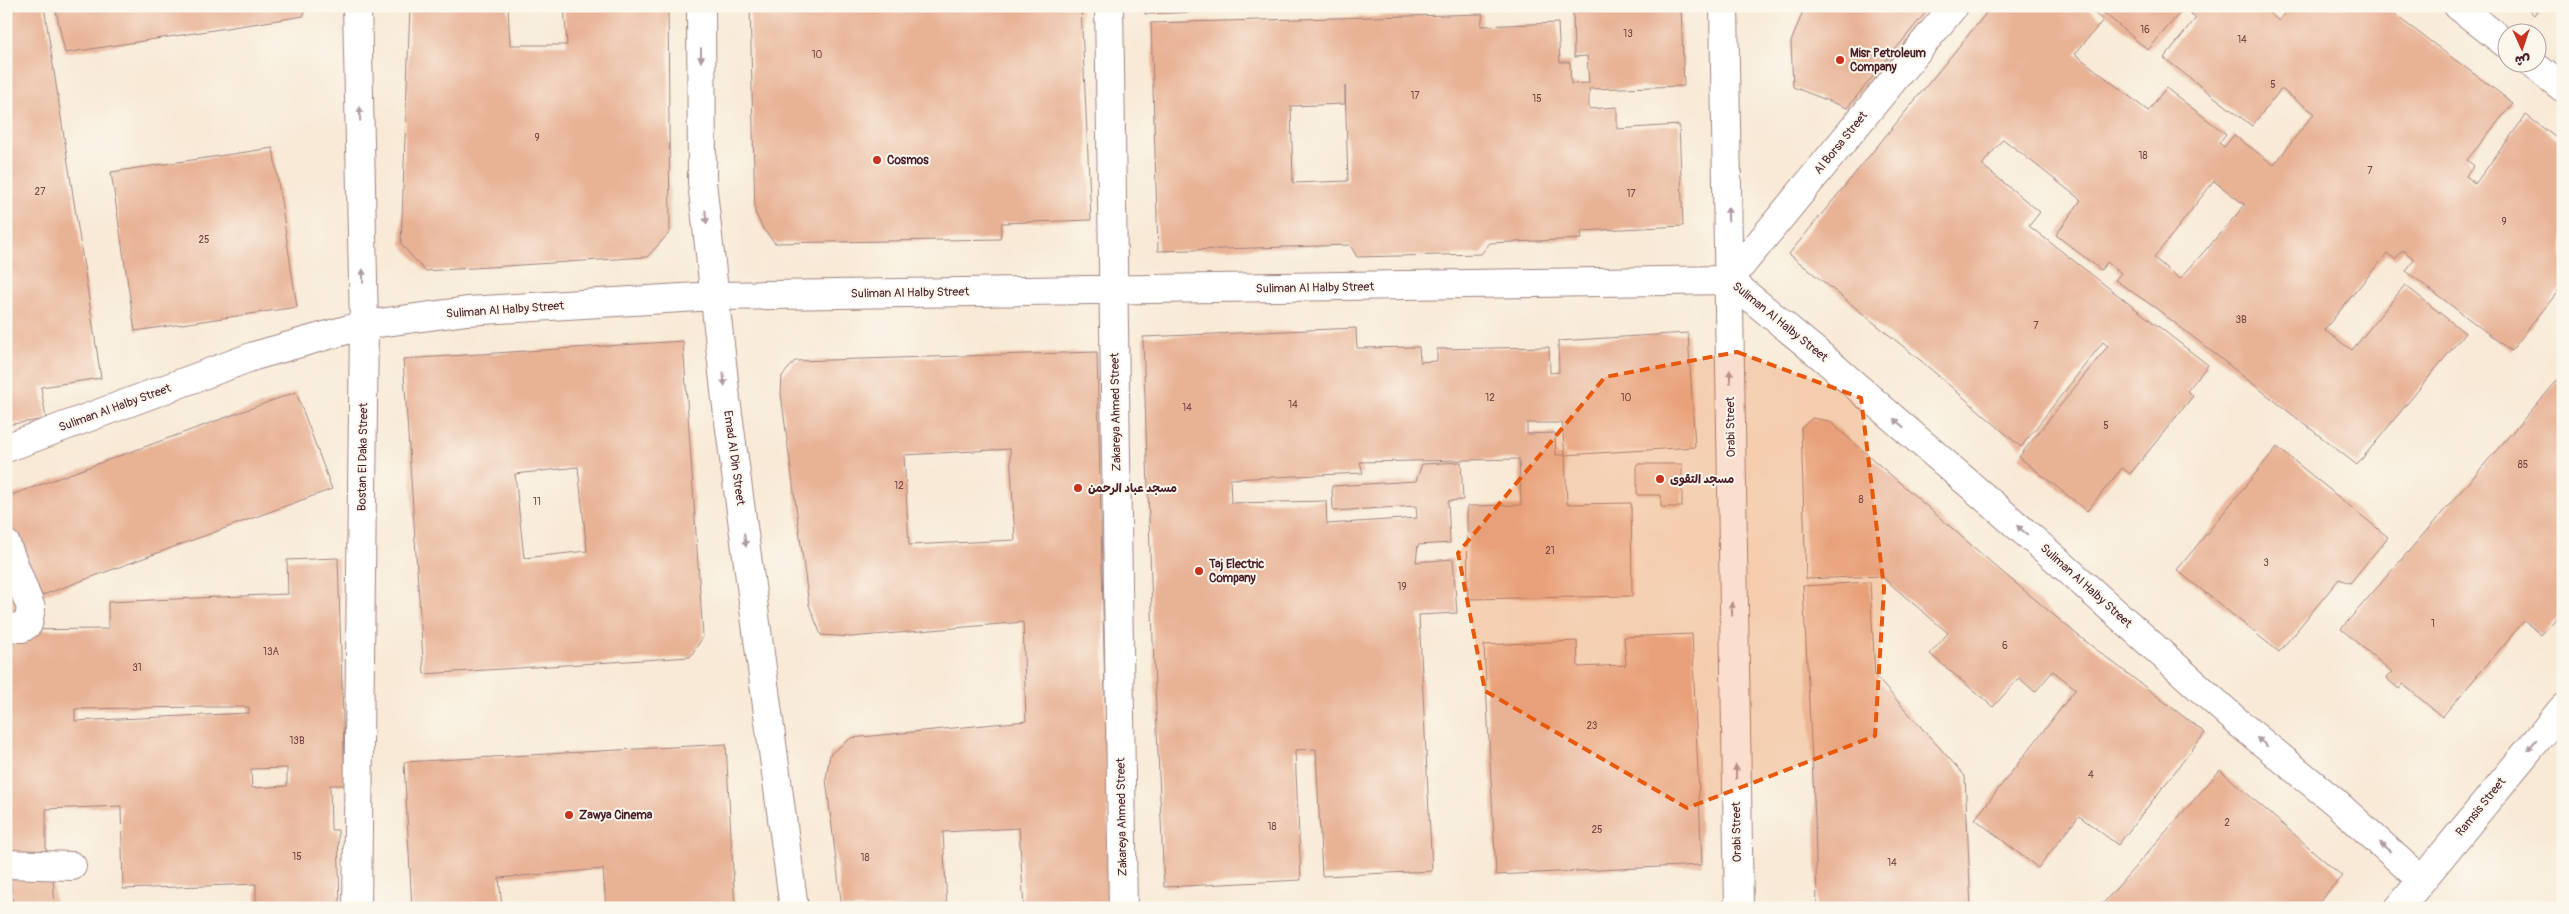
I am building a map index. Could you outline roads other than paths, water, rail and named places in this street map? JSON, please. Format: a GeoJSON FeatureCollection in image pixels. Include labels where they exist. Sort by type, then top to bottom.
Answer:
{"type":"FeatureCollection","features":[{"type":"Feature","properties":{"kind":"street","name":"Bostan El Daka Street"},"geometry":{"type":"LineString","coordinates":[[357,6],[364,325],[357,908]]}},
{"type":"Feature","properties":{"kind":"street","name":"Emad Al Din Street"},"geometry":{"type":"LineString","coordinates":[[701,6],[702,182],[794,908]]}},
{"type":"Feature","properties":{"kind":"street","name":"Zakareya Ahmed Street"},"geometry":{"type":"LineString","coordinates":[[1109,6],[1115,290],[1123,908]]}},
{"type":"Feature","properties":{"kind":"street","name":"Orabi Street"},"geometry":{"type":"LineString","coordinates":[[1724,6],[1732,607],[1739,908]]}},
{"type":"Feature","properties":{"kind":"street","name":"Al Borsa Street"},"geometry":{"type":"LineString","coordinates":[[1729,280],[1954,6]]}},
{"type":"Feature","properties":{"kind":"street"},"geometry":{"type":"LineString","coordinates":[[2458,6],[2496,36]]}},
{"type":"Feature","properties":{"kind":"street"},"geometry":{"type":"LineString","coordinates":[[2543,72],[2563,88]]}},
{"type":"Feature","properties":{"kind":"street","name":"Suliman Al Halby Street"},"geometry":{"type":"LineString","coordinates":[[6,448],[254,356],[364,325],[467,311],[715,296],[1729,280],[1770,312],[1908,431],[2241,725],[2335,802],[2421,880]]}},
{"type":"Feature","properties":{"kind":"street"},"geometry":{"type":"LineString","coordinates":[[6,544],[31,608],[28,624],[22,628],[6,627]]}},
{"type":"Feature","properties":{"kind":"street","name":"Ramsis Street"},"geometry":{"type":"LineString","coordinates":[[2399,908],[2563,708]]}},
{"type":"Feature","properties":{"kind":"street"},"geometry":{"type":"LineString","coordinates":[[6,864],[72,866]]}},
{"type":"Feature","properties":{"kind":"place","name":"Misr Petroleum Company"},"geometry":{"type":"Point","coordinates":[1840,60]}},
{"type":"Feature","properties":{"kind":"place","name":"Cosmos"},"geometry":{"type":"Point","coordinates":[877,160]}},
{"type":"Feature","properties":{"kind":"place","name":"مسجد التقوى"},"geometry":{"type":"Point","coordinates":[1660,479]}},
{"type":"Feature","properties":{"kind":"place","name":"مسجد عباد الرحمن"},"geometry":{"type":"Point","coordinates":[1078,488]}},
{"type":"Feature","properties":{"kind":"place","name":"Taj Electric Company"},"geometry":{"type":"Point","coordinates":[1199,571]}},
{"type":"Feature","properties":{"kind":"place","name":"Zawya Cinema"},"geometry":{"type":"Point","coordinates":[569,815]}}]}
